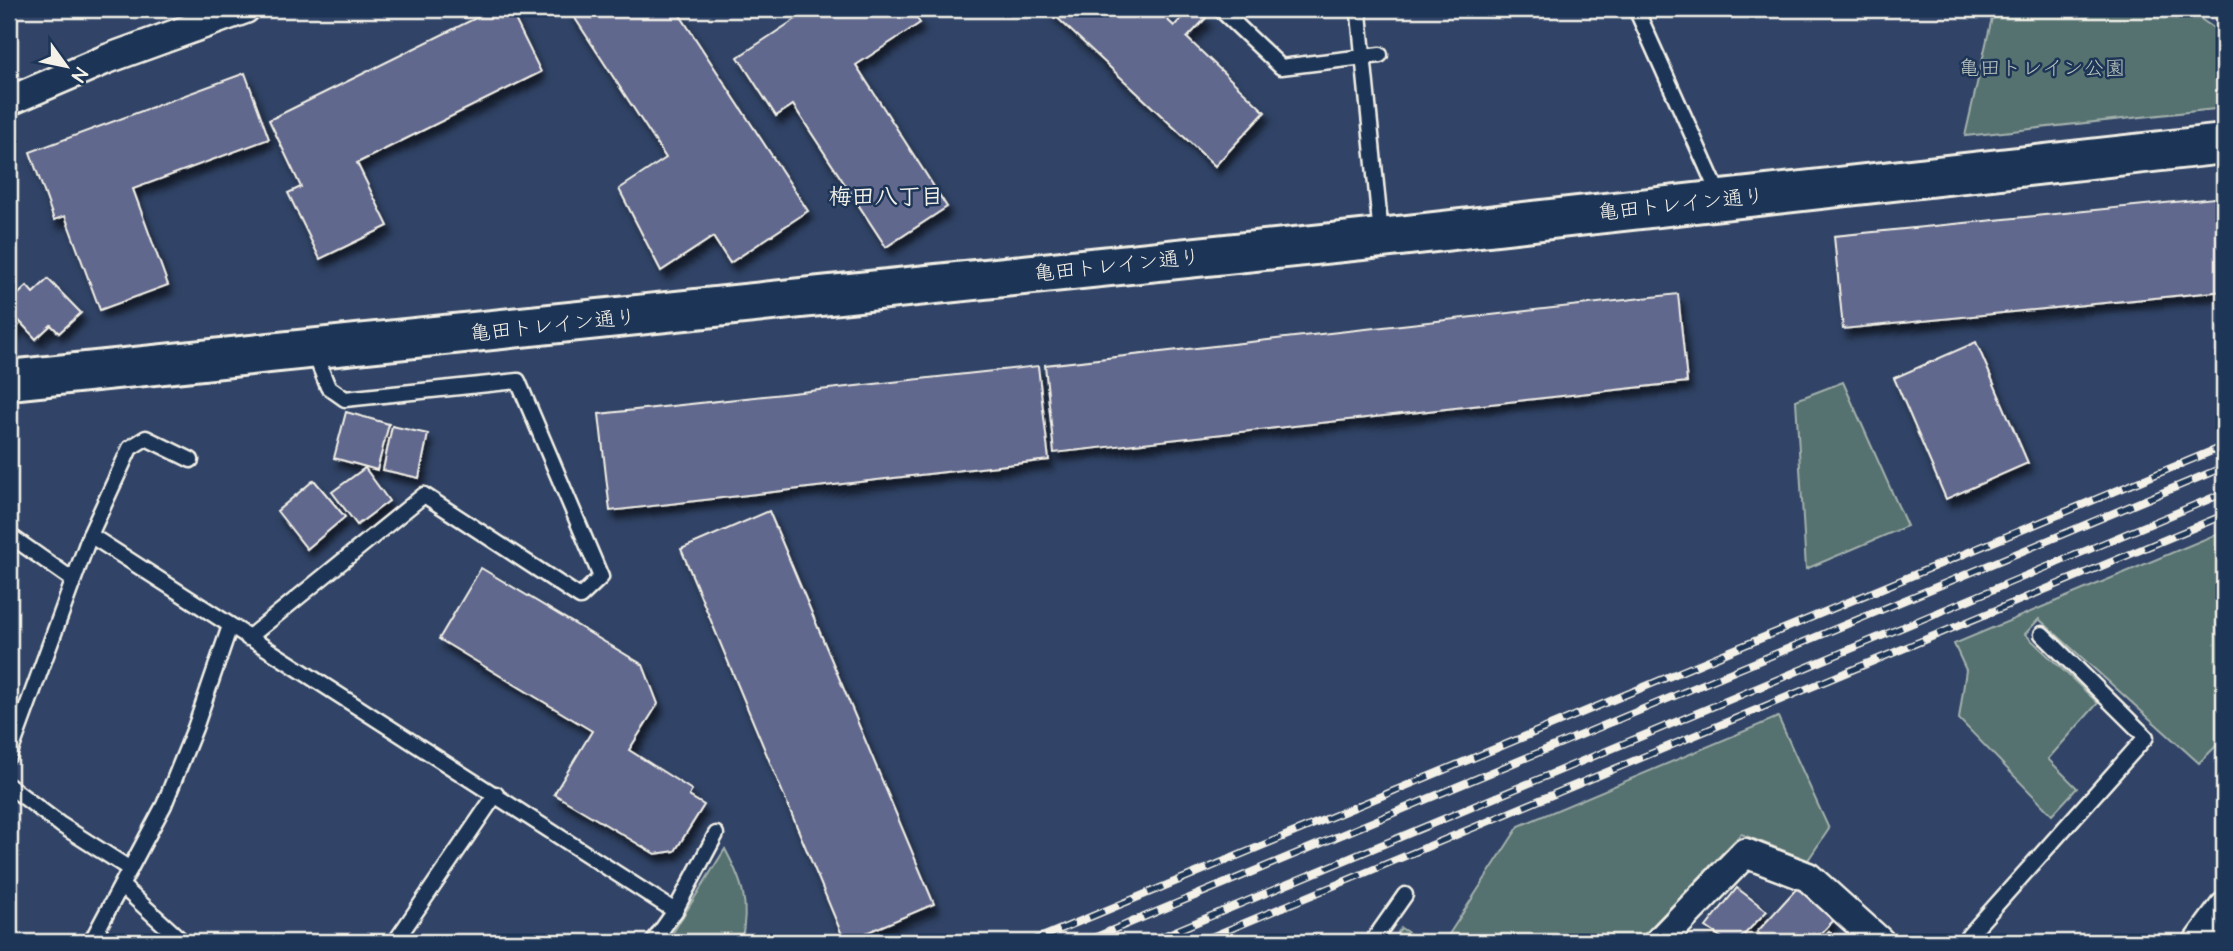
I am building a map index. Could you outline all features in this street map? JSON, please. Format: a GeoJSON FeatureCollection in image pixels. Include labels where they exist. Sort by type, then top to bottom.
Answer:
{"type":"FeatureCollection","features":[{"type":"Feature","properties":{"kind":"street"},"geometry":{"type":"LineString","coordinates":[[9,101],[107,59],[245,9]]}},
{"type":"Feature","properties":{"kind":"street","name":"亀田トレイン通り"},"geometry":{"type":"LineString","coordinates":[[9,380],[1381,237],[2224,144]]}},
{"type":"Feature","properties":{"kind":"street"},"geometry":{"type":"LineString","coordinates":[[1659,942],[1745,853],[1808,877],[1880,942]]}},
{"type":"Feature","properties":{"kind":"street"},"geometry":{"type":"LineString","coordinates":[[2198,942],[2224,907]]}},
{"type":"Feature","properties":{"kind":"lane"},"geometry":{"type":"LineString","coordinates":[[1220,9],[1281,67],[1380,55]]}},
{"type":"Feature","properties":{"kind":"lane"},"geometry":{"type":"LineString","coordinates":[[1636,9],[1721,200]]}},
{"type":"Feature","properties":{"kind":"lane"},"geometry":{"type":"LineString","coordinates":[[1359,14],[1381,237]]}},
{"type":"Feature","properties":{"kind":"lane"},"geometry":{"type":"LineString","coordinates":[[248,638],[424,495],[580,597],[601,577],[518,381],[345,399],[328,387],[314,350]]}},
{"type":"Feature","properties":{"kind":"lane"},"geometry":{"type":"LineString","coordinates":[[9,755],[12,735],[90,535],[130,448],[146,438],[191,460]]}},
{"type":"Feature","properties":{"kind":"lane"},"geometry":{"type":"LineString","coordinates":[[90,535],[675,911]]}},
{"type":"Feature","properties":{"kind":"lane"},"geometry":{"type":"LineString","coordinates":[[9,536],[73,580]]}},
{"type":"Feature","properties":{"kind":"lane"},"geometry":{"type":"LineString","coordinates":[[91,942],[123,887],[170,792],[230,626]]}},
{"type":"Feature","properties":{"kind":"lane"},"geometry":{"type":"LineString","coordinates":[[1963,942],[2146,737],[2042,634]]}},
{"type":"Feature","properties":{"kind":"lane"},"geometry":{"type":"LineString","coordinates":[[9,786],[61,825],[130,869]]}},
{"type":"Feature","properties":{"kind":"lane"},"geometry":{"type":"LineString","coordinates":[[395,942],[496,794]]}},
{"type":"Feature","properties":{"kind":"lane"},"geometry":{"type":"LineString","coordinates":[[653,942],[675,911],[716,834]]}},
{"type":"Feature","properties":{"kind":"lane"},"geometry":{"type":"LineString","coordinates":[[123,887],[183,942]]}},
{"type":"Feature","properties":{"kind":"lane"},"geometry":{"type":"LineString","coordinates":[[1372,942],[1405,894]]}},
{"type":"Feature","properties":{"kind":"green space","name":"亀田トレイン公園"},"geometry":{"type":"Polygon","coordinates":[[[1994,9],[2186,9],[2224,35],[2224,108],[1965,136],[1994,9]]]}},
{"type":"Feature","properties":{"kind":"green space"},"geometry":{"type":"Polygon","coordinates":[[[1843,382],[1907,526],[1806,569],[1796,400],[1843,382]]]}},
{"type":"Feature","properties":{"kind":"green space"},"geometry":{"type":"Polygon","coordinates":[[[2224,531],[2224,738],[2199,763],[2039,619],[2025,634],[2098,703],[2048,759],[2077,788],[2052,815],[1959,719],[1966,670],[1954,644],[2224,531]]]}},
{"type":"Feature","properties":{"kind":"green space"},"geometry":{"type":"Polygon","coordinates":[[[1778,717],[1829,829],[1808,860],[1741,834],[1637,942],[1444,942],[1519,826],[1778,717]]]}},
{"type":"Feature","properties":{"kind":"green space"},"geometry":{"type":"Polygon","coordinates":[[[725,849],[740,883],[745,904],[741,942],[667,942],[725,849]]]}},
{"type":"Feature","properties":{"kind":"green space"},"geometry":{"type":"Polygon","coordinates":[[[1401,928],[1423,942],[1391,942],[1401,928]]]}},
{"type":"Feature","properties":{"kind":"building"},"geometry":{"type":"Polygon","coordinates":[[[494,9],[510,9],[541,72],[357,163],[388,226],[320,259],[288,193],[301,187],[269,120],[494,9]]]}},
{"type":"Feature","properties":{"kind":"building"},"geometry":{"type":"Polygon","coordinates":[[[569,9],[676,9],[808,211],[730,263],[713,237],[661,271],[619,189],[666,158],[569,9]]]}},
{"type":"Feature","properties":{"kind":"building"},"geometry":{"type":"Polygon","coordinates":[[[811,9],[910,9],[920,23],[856,65],[947,207],[886,247],[793,105],[776,116],[738,57],[811,9]]]}},
{"type":"Feature","properties":{"kind":"building"},"geometry":{"type":"Polygon","coordinates":[[[1156,9],[1174,26],[1190,9],[1196,9],[1206,18],[1187,38],[1265,112],[1215,166],[1049,10],[1156,9]]]}},
{"type":"Feature","properties":{"kind":"building"},"geometry":{"type":"Polygon","coordinates":[[[245,73],[269,139],[133,189],[168,285],[100,310],[65,216],[54,220],[30,152],[245,73]]]}},
{"type":"Feature","properties":{"kind":"building"},"geometry":{"type":"Polygon","coordinates":[[[2224,197],[2224,291],[1843,329],[1834,236],[2224,197]]]}},
{"type":"Feature","properties":{"kind":"building"},"geometry":{"type":"Polygon","coordinates":[[[48,279],[81,313],[59,333],[51,325],[36,339],[9,310],[9,303],[27,286],[33,293],[48,279]]]}},
{"type":"Feature","properties":{"kind":"building"},"geometry":{"type":"Polygon","coordinates":[[[1678,294],[1687,382],[1054,453],[1045,365],[1678,294]]]}},
{"type":"Feature","properties":{"kind":"building"},"geometry":{"type":"Polygon","coordinates":[[[9,315],[19,325],[9,335],[9,315]]]}},
{"type":"Feature","properties":{"kind":"building"},"geometry":{"type":"Polygon","coordinates":[[[1976,342],[2028,463],[1946,499],[1894,378],[1976,342]]]}},
{"type":"Feature","properties":{"kind":"building"},"geometry":{"type":"Polygon","coordinates":[[[1038,366],[1049,460],[610,511],[599,414],[1038,366]]]}},
{"type":"Feature","properties":{"kind":"building"},"geometry":{"type":"Polygon","coordinates":[[[346,412],[389,424],[377,470],[334,458],[346,412]]]}},
{"type":"Feature","properties":{"kind":"building"},"geometry":{"type":"Polygon","coordinates":[[[392,426],[428,434],[419,478],[383,470],[392,426]]]}},
{"type":"Feature","properties":{"kind":"building"},"geometry":{"type":"Polygon","coordinates":[[[365,468],[389,501],[357,525],[332,492],[365,468]]]}},
{"type":"Feature","properties":{"kind":"building"},"geometry":{"type":"Polygon","coordinates":[[[314,480],[345,517],[307,549],[277,511],[314,480]]]}},
{"type":"Feature","properties":{"kind":"building"},"geometry":{"type":"Polygon","coordinates":[[[769,511],[934,904],[845,942],[681,549],[769,511]]]}},
{"type":"Feature","properties":{"kind":"building"},"geometry":{"type":"Polygon","coordinates":[[[481,568],[643,665],[658,704],[629,750],[692,790],[689,796],[704,805],[675,851],[655,854],[554,794],[592,731],[439,639],[481,568]]]}},
{"type":"Feature","properties":{"kind":"building"},"geometry":{"type":"Polygon","coordinates":[[[1798,887],[1834,920],[1813,942],[1768,942],[1757,932],[1798,887]]]}},
{"type":"Feature","properties":{"kind":"building"},"geometry":{"type":"Polygon","coordinates":[[[1737,888],[1767,911],[1737,942],[1728,942],[1706,927],[1737,888]]]}},
{"type":"Feature","properties":{"kind":"building"},"geometry":{"type":"Polygon","coordinates":[[[1829,931],[1841,942],[1818,942],[1829,931]]]}},
{"type":"Feature","properties":{"kind":"railway"},"geometry":{"type":"LineString","coordinates":[[1030,942],[2224,446]]}},
{"type":"Feature","properties":{"kind":"railway"},"geometry":{"type":"LineString","coordinates":[[1084,942],[2224,467]]}},
{"type":"Feature","properties":{"kind":"railway"},"geometry":{"type":"LineString","coordinates":[[1149,942],[2224,493]]}},
{"type":"Feature","properties":{"kind":"railway"},"geometry":{"type":"LineString","coordinates":[[1199,942],[2224,515]]}},
{"type":"Feature","properties":{"kind":"district","name":"梅田八丁目"},"geometry":{"type":"Point","coordinates":[886,196]}}]}
